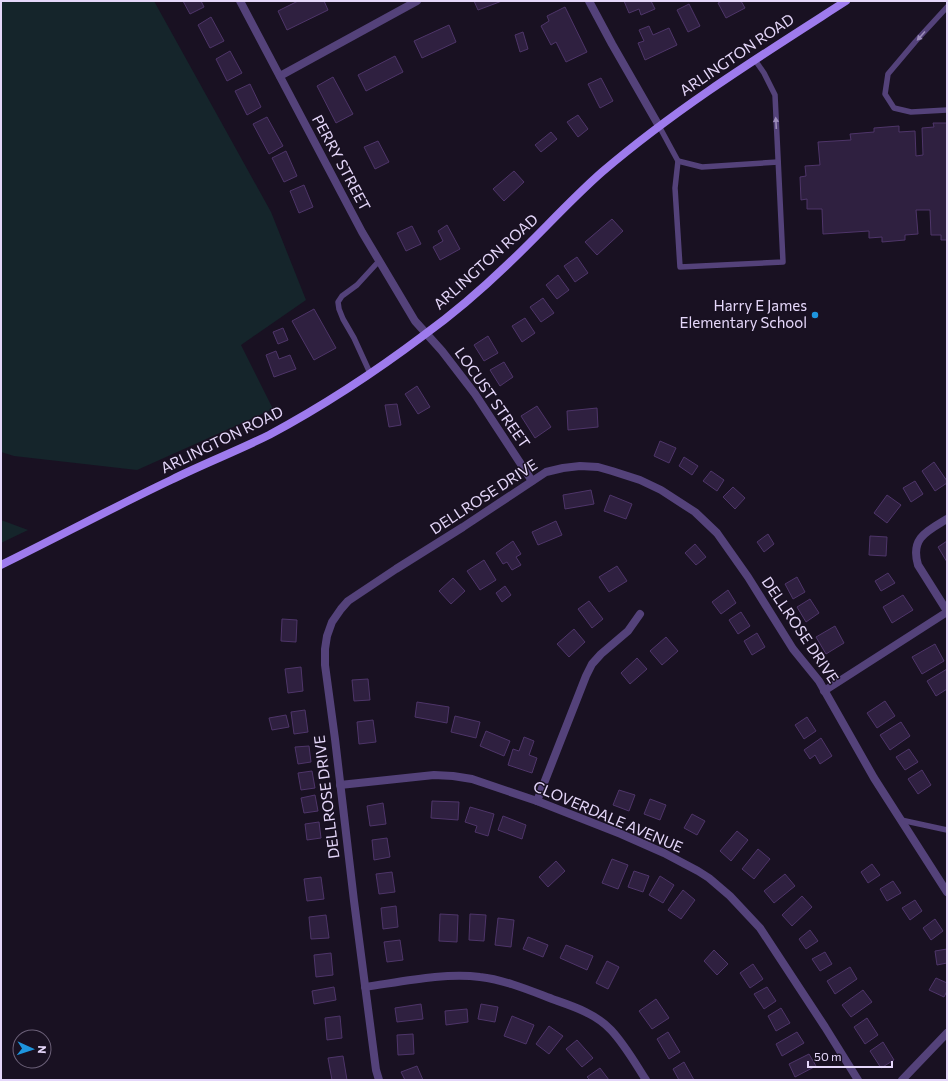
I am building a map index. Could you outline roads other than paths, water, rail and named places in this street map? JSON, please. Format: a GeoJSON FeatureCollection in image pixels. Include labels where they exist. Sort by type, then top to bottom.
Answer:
{"type":"FeatureCollection","features":[{"type":"Feature","properties":{"kind":"main road","name":"ARLINGTON ROAD"},"geometry":{"type":"LineString","coordinates":[[1,565],[170,480],[266,436],[350,388],[426,334],[471,297],[507,265],[570,202],[602,173],[659,126],[705,92],[846,1]]}},
{"type":"Feature","properties":{"kind":"street","name":"PERRY STREET"},"geometry":{"type":"LineString","coordinates":[[240,1],[362,232],[415,321],[426,334]]}},
{"type":"Feature","properties":{"kind":"street"},"geometry":{"type":"LineString","coordinates":[[280,76],[417,1]]}},
{"type":"Feature","properties":{"kind":"street"},"geometry":{"type":"LineString","coordinates":[[589,1],[659,126]]}},
{"type":"Feature","properties":{"kind":"street","name":"LOCUST STREET"},"geometry":{"type":"LineString","coordinates":[[426,334],[442,351],[475,394],[532,481]]}},
{"type":"Feature","properties":{"kind":"street","name":"DELLROSE DRIVE"},"geometry":{"type":"LineString","coordinates":[[379,1080],[376,1070],[365,987],[325,665],[326,642],[332,622],[340,609],[348,602],[396,569],[546,472],[580,466],[598,467],[640,480],[661,490],[695,512],[717,533],[748,577],[794,649],[824,690],[874,778],[947,892]]}},
{"type":"Feature","properties":{"kind":"street"},"geometry":{"type":"LineString","coordinates":[[824,690],[947,612],[918,565],[915,557],[915,550],[924,533],[947,519]]}},
{"type":"Feature","properties":{"kind":"street"},"geometry":{"type":"LineString","coordinates":[[537,801],[592,664],[601,654],[628,631],[640,614]]}},
{"type":"Feature","properties":{"kind":"street","name":"CLOVERDALE AVENUE"},"geometry":{"type":"LineString","coordinates":[[340,785],[434,775],[454,776],[480,781],[537,801],[621,834],[664,853],[709,878],[730,896],[760,928],[858,1080]]}},
{"type":"Feature","properties":{"kind":"street"},"geometry":{"type":"LineString","coordinates":[[365,987],[461,976],[487,978],[523,988],[585,1011],[602,1022],[611,1030],[646,1080]]}},
{"type":"Feature","properties":{"kind":"street"},"geometry":{"type":"LineString","coordinates":[[902,1080],[947,1033]]}},
{"type":"Feature","properties":{"kind":"lane"},"geometry":{"type":"LineString","coordinates":[[947,7],[888,74],[885,94],[894,108],[911,112],[947,110]]}},
{"type":"Feature","properties":{"kind":"lane"},"geometry":{"type":"LineString","coordinates":[[659,126],[678,161],[675,188],[680,267],[782,262],[775,95],[772,86],[755,60]]}},
{"type":"Feature","properties":{"kind":"lane"},"geometry":{"type":"LineString","coordinates":[[678,161],[702,167],[778,162]]}},
{"type":"Feature","properties":{"kind":"lane"},"geometry":{"type":"LineString","coordinates":[[370,374],[354,338],[343,319],[338,302],[342,296],[357,285],[380,261]]}},
{"type":"Feature","properties":{"kind":"lane"},"geometry":{"type":"LineString","coordinates":[[901,820],[947,830]]}},
{"type":"Feature","properties":{"kind":"place","name":"Harry E James Elementary School"},"geometry":{"type":"Point","coordinates":[815,315]}}]}
